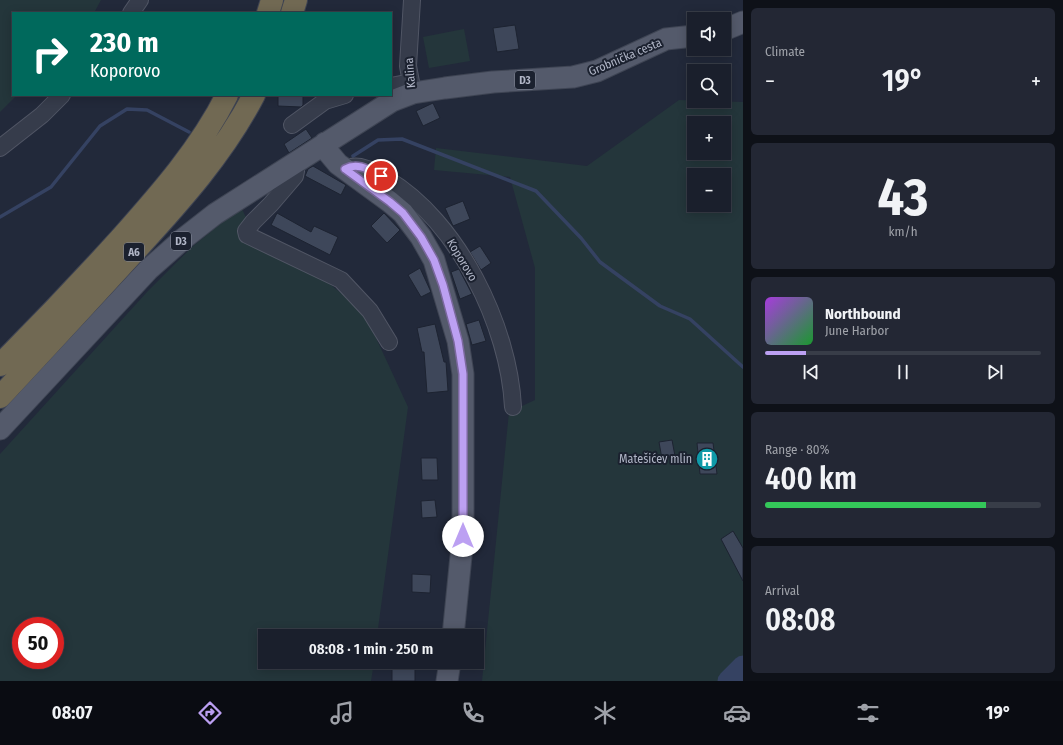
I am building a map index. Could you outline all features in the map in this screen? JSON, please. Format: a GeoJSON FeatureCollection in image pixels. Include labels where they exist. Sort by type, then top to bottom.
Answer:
{"type":"FeatureCollection","features":[{"type":"Feature","properties":{"kind":"highway"},"geometry":{"type":"LineString","coordinates":[[268,12],[272,0]]}},
{"type":"Feature","properties":{"kind":"highway"},"geometry":{"type":"LineString","coordinates":[[292,12],[296,0]]}},
{"type":"Feature","properties":{"kind":"highway","name":"A6"},"geometry":{"type":"LineString","coordinates":[[0,365],[64,301],[164,189],[200,139],[226,96]]}},
{"type":"Feature","properties":{"kind":"highway","name":"A6"},"geometry":{"type":"LineString","coordinates":[[0,397],[177,205],[210,164],[253,96]]}},
{"type":"Feature","properties":{"kind":"main road"},"geometry":{"type":"LineString","coordinates":[[731,27],[743,22]]}},
{"type":"Feature","properties":{"kind":"main road","name":"Grobnička cesta"},"geometry":{"type":"LineString","coordinates":[[412,87],[573,77],[597,71],[666,40],[687,37]]}},
{"type":"Feature","properties":{"kind":"main road","name":"Kalina"},"geometry":{"type":"LineString","coordinates":[[325,143],[412,87]]}},
{"type":"Feature","properties":{"kind":"main road"},"geometry":{"type":"LineString","coordinates":[[325,143],[333,158],[345,169],[403,213],[421,237],[434,260],[458,341],[463,374],[463,536],[454,629]]}},
{"type":"Feature","properties":{"kind":"main road","name":"D3"},"geometry":{"type":"LineString","coordinates":[[0,429],[148,270],[215,214],[325,143]]}},
{"type":"Feature","properties":{"kind":"main road"},"geometry":{"type":"LineString","coordinates":[[448,681],[449,669]]}},
{"type":"Feature","properties":{"kind":"street"},"geometry":{"type":"LineString","coordinates":[[132,12],[140,0]]}},
{"type":"Feature","properties":{"kind":"street","name":"Kalina"},"geometry":{"type":"LineString","coordinates":[[412,0],[408,66],[412,87]]}},
{"type":"Feature","properties":{"kind":"street"},"geometry":{"type":"LineString","coordinates":[[392,86],[412,87]]}},
{"type":"Feature","properties":{"kind":"street"},"geometry":{"type":"LineString","coordinates":[[0,148],[42,114],[61,96]]}},
{"type":"Feature","properties":{"kind":"street"},"geometry":{"type":"LineString","coordinates":[[292,125],[325,100],[341,96]]}},
{"type":"Feature","properties":{"kind":"street"},"geometry":{"type":"LineString","coordinates":[[295,162],[295,176],[253,222],[246,232],[247,235],[341,280],[370,311],[389,342]]}},
{"type":"Feature","properties":{"kind":"street","name":"Koporovo"},"geometry":{"type":"LineString","coordinates":[[345,169],[351,166],[361,167],[398,186],[413,196],[447,235],[460,255],[489,309],[498,332],[509,373],[513,407]]}},
{"type":"Feature","properties":{"kind":"shaded area"},"geometry":{"type":"Polygon","coordinates":[[[0,0],[101,0],[95,12],[12,12],[12,96],[16,96],[0,112],[0,0]]]}},
{"type":"Feature","properties":{"kind":"shaded area"},"geometry":{"type":"Polygon","coordinates":[[[464,29],[470,61],[429,68],[423,37],[464,29]]]}},
{"type":"Feature","properties":{"kind":"shaded area"},"geometry":{"type":"Polygon","coordinates":[[[679,100],[687,100],[687,108],[731,108],[731,102],[743,102],[743,681],[482,681],[509,412],[535,400],[535,268],[510,177],[434,170],[436,148],[587,166],[679,100]]]}},
{"type":"Feature","properties":{"kind":"shaded area"},"geometry":{"type":"Polygon","coordinates":[[[241,207],[252,230],[298,258],[364,312],[408,407],[378,629],[258,629],[258,669],[373,669],[371,681],[0,681],[0,454],[147,292],[192,247],[241,207]]]}},
{"type":"Feature","properties":{"kind":"building"},"geometry":{"type":"Polygon","coordinates":[[[515,25],[519,49],[497,52],[493,28],[515,25]]]}},
{"type":"Feature","properties":{"kind":"building"},"geometry":{"type":"Polygon","coordinates":[[[278,96],[303,96],[303,105],[301,107],[278,106],[278,96]]]}},
{"type":"Feature","properties":{"kind":"building"},"geometry":{"type":"Polygon","coordinates":[[[433,103],[440,118],[423,126],[416,111],[433,103]]]}},
{"type":"Feature","properties":{"kind":"building"},"geometry":{"type":"Polygon","coordinates":[[[306,129],[312,138],[289,153],[284,144],[306,129]]]}},
{"type":"Feature","properties":{"kind":"building"},"geometry":{"type":"Polygon","coordinates":[[[313,166],[346,185],[341,195],[305,176],[308,169],[313,166]]]}},
{"type":"Feature","properties":{"kind":"building"},"geometry":{"type":"Polygon","coordinates":[[[463,201],[470,219],[453,226],[445,208],[463,201]]]}},
{"type":"Feature","properties":{"kind":"building"},"geometry":{"type":"Polygon","coordinates":[[[277,213],[311,232],[314,226],[338,237],[330,255],[271,225],[277,213]]]}},
{"type":"Feature","properties":{"kind":"building"},"geometry":{"type":"Polygon","coordinates":[[[384,213],[400,230],[387,243],[371,226],[384,213]]]}},
{"type":"Feature","properties":{"kind":"building"},"geometry":{"type":"Polygon","coordinates":[[[480,246],[491,263],[481,270],[470,252],[480,246]]]}},
{"type":"Feature","properties":{"kind":"building"},"geometry":{"type":"Polygon","coordinates":[[[420,268],[431,292],[421,297],[408,275],[420,268]]]}},
{"type":"Feature","properties":{"kind":"building"},"geometry":{"type":"Polygon","coordinates":[[[459,269],[472,294],[460,299],[451,272],[459,269]]]}},
{"type":"Feature","properties":{"kind":"building"},"geometry":{"type":"Polygon","coordinates":[[[479,320],[486,341],[472,345],[466,324],[479,320]]]}},
{"type":"Feature","properties":{"kind":"building"},"geometry":{"type":"Polygon","coordinates":[[[435,324],[444,362],[446,362],[448,391],[427,393],[424,352],[422,352],[417,328],[435,324]]]}},
{"type":"Feature","properties":{"kind":"building"},"geometry":{"type":"Polygon","coordinates":[[[672,440],[675,456],[662,459],[659,442],[672,440]]]}},
{"type":"Feature","properties":{"kind":"building","name":"Matešićev mlin"},"geometry":{"type":"Polygon","coordinates":[[[697,443],[713,443],[717,474],[700,474],[697,443]]]}},
{"type":"Feature","properties":{"kind":"building"},"geometry":{"type":"Polygon","coordinates":[[[421,458],[437,458],[438,480],[422,480],[421,458]]]}},
{"type":"Feature","properties":{"kind":"building"},"geometry":{"type":"Polygon","coordinates":[[[435,500],[437,517],[422,518],[421,501],[435,500]]]}},
{"type":"Feature","properties":{"kind":"building"},"geometry":{"type":"Polygon","coordinates":[[[733,531],[743,548],[743,581],[721,539],[733,531]]]}},
{"type":"Feature","properties":{"kind":"building"},"geometry":{"type":"Polygon","coordinates":[[[412,574],[431,575],[430,593],[412,592],[412,574]]]}},
{"type":"Feature","properties":{"kind":"building"},"geometry":{"type":"Polygon","coordinates":[[[392,669],[415,669],[415,681],[392,681],[392,669]]]}},
{"type":"Feature","properties":{"kind":"waterway"},"geometry":{"type":"LineString","coordinates":[[0,217],[51,187],[100,126],[127,109],[147,110],[189,132]]}},
{"type":"Feature","properties":{"kind":"waterway"},"geometry":{"type":"LineString","coordinates":[[353,156],[378,140],[402,139],[536,191],[581,238],[600,262],[660,306],[690,319],[743,367]]}},
{"type":"Feature","properties":{"kind":"waterway"},"geometry":{"type":"LineString","coordinates":[[728,681],[743,666]]}},
{"type":"Feature","properties":{"kind":"place","name":"Matešićev mlin"},"geometry":{"type":"Point","coordinates":[707,459]}},
{"type":"Feature","properties":{"kind":"route"},"geometry":{"type":"LineString","coordinates":[[381,176],[356,166],[351,166],[345,169],[403,213],[421,237],[434,260],[447,298],[458,341],[463,374],[463,536]]}}]}
